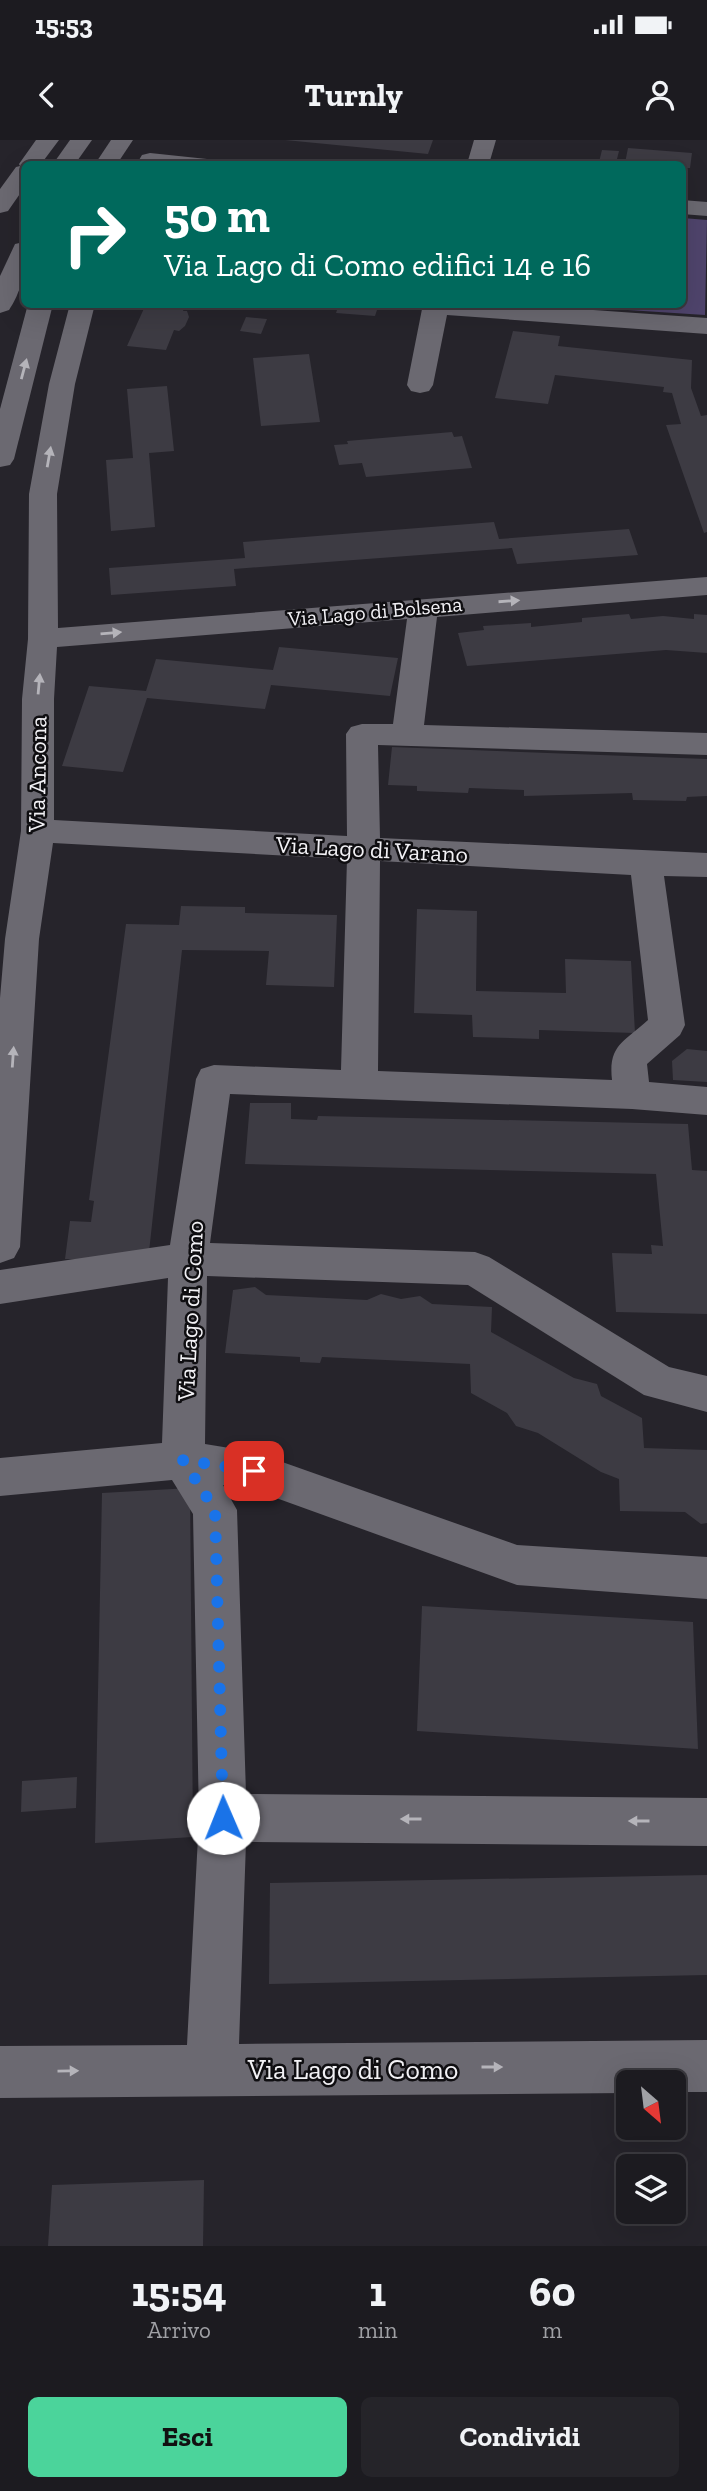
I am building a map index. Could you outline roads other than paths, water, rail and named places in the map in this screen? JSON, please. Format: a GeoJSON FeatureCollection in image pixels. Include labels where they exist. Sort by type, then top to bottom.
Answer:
{"type":"FeatureCollection","features":[{"type":"Feature","properties":{"kind":"street"},"geometry":{"type":"LineString","coordinates":[[32,161],[48,140]]}},
{"type":"Feature","properties":{"kind":"street"},"geometry":{"type":"LineString","coordinates":[[66,161],[81,140]]}},
{"type":"Feature","properties":{"kind":"street"},"geometry":{"type":"LineString","coordinates":[[108,161],[122,140]]}},
{"type":"Feature","properties":{"kind":"street"},"geometry":{"type":"LineString","coordinates":[[150,161],[164,140]]}},
{"type":"Feature","properties":{"kind":"street"},"geometry":{"type":"LineString","coordinates":[[479,161],[485,140]]}},
{"type":"Feature","properties":{"kind":"street"},"geometry":{"type":"LineString","coordinates":[[0,206],[21,176]]}},
{"type":"Feature","properties":{"kind":"street"},"geometry":{"type":"LineString","coordinates":[[686,206],[707,209]]}},
{"type":"Feature","properties":{"kind":"street"},"geometry":{"type":"LineString","coordinates":[[0,305],[21,256]]}},
{"type":"Feature","properties":{"kind":"street"},"geometry":{"type":"LineString","coordinates":[[0,459],[40,308]]}},
{"type":"Feature","properties":{"kind":"street","name":"Via Ancona"},"geometry":{"type":"LineString","coordinates":[[0,1247],[22,939],[38,831],[38,699],[43,639],[43,494],[62,384],[82,308]]}},
{"type":"Feature","properties":{"kind":"street"},"geometry":{"type":"LineString","coordinates":[[420,384],[436,308]]}},
{"type":"Feature","properties":{"kind":"street"},"geometry":{"type":"LineString","coordinates":[[463,308],[707,326]]}},
{"type":"Feature","properties":{"kind":"street","name":"Via Lago di Bolsena"},"geometry":{"type":"LineString","coordinates":[[43,639],[707,586]]}},
{"type":"Feature","properties":{"kind":"street"},"geometry":{"type":"LineString","coordinates":[[407,736],[423,607]]}},
{"type":"Feature","properties":{"kind":"street"},"geometry":{"type":"LineString","coordinates":[[707,744],[362,734],[364,848],[359,1084],[632,1095],[707,1101]]}},
{"type":"Feature","properties":{"kind":"street","name":"Via Lago di Varano"},"geometry":{"type":"LineString","coordinates":[[38,831],[707,865]]}},
{"type":"Feature","properties":{"kind":"street"},"geometry":{"type":"LineString","coordinates":[[632,1095],[628,1059],[667,1025],[646,864]]}},
{"type":"Feature","properties":{"kind":"street","name":"Via Lago di Como"},"geometry":{"type":"LineString","coordinates":[[183,1460],[188,1259],[214,1079],[359,1084]]}},
{"type":"Feature","properties":{"kind":"street"},"geometry":{"type":"LineString","coordinates":[[0,1287],[188,1259],[475,1269],[659,1382],[707,1394]]}},
{"type":"Feature","properties":{"kind":"street"},"geometry":{"type":"LineString","coordinates":[[183,1460],[215,1510],[223,1818],[212,2070]]}},
{"type":"Feature","properties":{"kind":"street"},"geometry":{"type":"LineString","coordinates":[[0,1477],[183,1460],[254,1471],[517,1565],[707,1578]]}},
{"type":"Feature","properties":{"kind":"street"},"geometry":{"type":"LineString","coordinates":[[223,1818],[707,1822]]}},
{"type":"Feature","properties":{"kind":"street","name":"Via Lago di Como"},"geometry":{"type":"LineString","coordinates":[[0,2072],[707,2066]]}}]}
